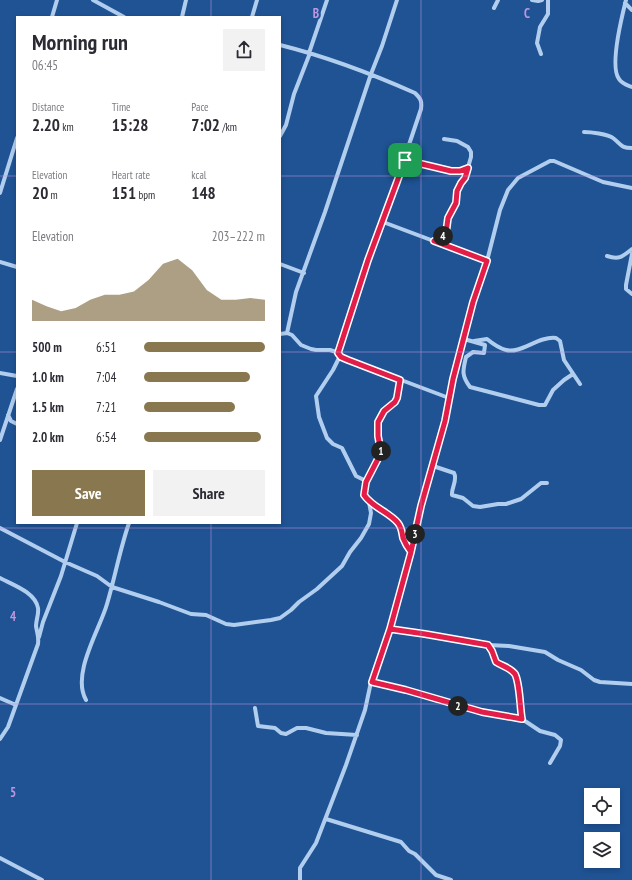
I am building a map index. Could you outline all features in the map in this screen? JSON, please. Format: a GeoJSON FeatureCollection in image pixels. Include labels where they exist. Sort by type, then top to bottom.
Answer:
{"type":"FeatureCollection","features":[{"type":"Feature","properties":{"kind":"street"},"geometry":{"type":"LineString","coordinates":[[52,16],[57,0]]}},
{"type":"Feature","properties":{"kind":"street"},"geometry":{"type":"LineString","coordinates":[[93,0],[114,15]]}},
{"type":"Feature","properties":{"kind":"street"},"geometry":{"type":"LineString","coordinates":[[182,16],[186,0]]}},
{"type":"Feature","properties":{"kind":"street"},"geometry":{"type":"LineString","coordinates":[[252,16],[257,0]]}},
{"type":"Feature","properties":{"kind":"street"},"geometry":{"type":"LineString","coordinates":[[281,134],[286,125],[294,94],[310,53],[326,0]]}},
{"type":"Feature","properties":{"kind":"street"},"geometry":{"type":"LineString","coordinates":[[287,333],[296,292],[304,273],[370,74],[382,46],[397,0]]}},
{"type":"Feature","properties":{"kind":"street"},"geometry":{"type":"LineString","coordinates":[[494,8],[498,0]]}},
{"type":"Feature","properties":{"kind":"street"},"geometry":{"type":"LineString","coordinates":[[532,0],[542,0]]}},
{"type":"Feature","properties":{"kind":"street"},"geometry":{"type":"LineString","coordinates":[[541,54],[537,43],[540,27],[548,14],[548,0]]}},
{"type":"Feature","properties":{"kind":"street"},"geometry":{"type":"LineString","coordinates":[[625,2],[632,10]]}},
{"type":"Feature","properties":{"kind":"street"},"geometry":{"type":"LineString","coordinates":[[625,2],[616,52],[616,68],[618,78],[621,82],[632,86]]}},
{"type":"Feature","properties":{"kind":"street"},"geometry":{"type":"LineString","coordinates":[[281,45],[310,53],[370,74],[415,93],[422,101],[421,110],[405,160],[368,260],[334,370],[327,378],[316,396],[319,417],[324,431],[330,441],[342,448],[356,476],[366,481]]}},
{"type":"Feature","properties":{"kind":"street"},"geometry":{"type":"LineString","coordinates":[[584,132],[592,132],[610,136],[624,148],[632,148]]}},
{"type":"Feature","properties":{"kind":"street"},"geometry":{"type":"LineString","coordinates":[[434,241],[446,233],[448,218],[456,203],[457,191],[465,178],[471,152],[468,147],[458,141],[444,139]]}},
{"type":"Feature","properties":{"kind":"street"},"geometry":{"type":"LineString","coordinates":[[0,193],[16,141]]}},
{"type":"Feature","properties":{"kind":"street"},"geometry":{"type":"LineString","coordinates":[[405,160],[451,171],[460,171],[468,168]]}},
{"type":"Feature","properties":{"kind":"street"},"geometry":{"type":"LineString","coordinates":[[294,880],[299,878],[300,868],[316,843],[365,710],[372,682],[390,629],[411,552],[421,506],[445,421],[449,398],[473,302],[487,261],[500,210],[508,190],[518,178],[550,160],[603,182],[632,188]]}},
{"type":"Feature","properties":{"kind":"street"},"geometry":{"type":"LineString","coordinates":[[383,222],[487,261]]}},
{"type":"Feature","properties":{"kind":"street"},"geometry":{"type":"LineString","coordinates":[[607,256],[621,258],[632,249]]}},
{"type":"Feature","properties":{"kind":"street"},"geometry":{"type":"LineString","coordinates":[[632,254],[626,285],[626,289],[632,294]]}},
{"type":"Feature","properties":{"kind":"street"},"geometry":{"type":"LineString","coordinates":[[0,262],[16,267]]}},
{"type":"Feature","properties":{"kind":"street"},"geometry":{"type":"LineString","coordinates":[[281,264],[304,273]]}},
{"type":"Feature","properties":{"kind":"street"},"geometry":{"type":"LineString","coordinates":[[281,334],[287,333],[292,335],[302,344],[311,349],[330,350],[400,380],[449,398]]}},
{"type":"Feature","properties":{"kind":"street"},"geometry":{"type":"LineString","coordinates":[[472,342],[487,340],[499,348],[508,351],[516,350],[538,340],[556,338],[560,341],[564,360],[580,384]]}},
{"type":"Feature","properties":{"kind":"street"},"geometry":{"type":"LineString","coordinates":[[464,339],[485,345],[486,347],[484,353],[473,352],[466,357],[463,371],[466,381],[470,387],[539,405],[545,405],[553,390],[573,374]]}},
{"type":"Feature","properties":{"kind":"street"},"geometry":{"type":"LineString","coordinates":[[0,373],[16,376]]}},
{"type":"Feature","properties":{"kind":"street"},"geometry":{"type":"LineString","coordinates":[[400,380],[395,402],[384,411],[378,422],[378,436],[381,453],[366,481],[364,495],[370,502],[389,514],[398,523],[401,527],[404,542],[411,552]]}},
{"type":"Feature","properties":{"kind":"street"},"geometry":{"type":"LineString","coordinates":[[0,440],[16,392]]}},
{"type":"Feature","properties":{"kind":"street"},"geometry":{"type":"LineString","coordinates":[[8,415],[11,421],[16,424]]}},
{"type":"Feature","properties":{"kind":"street"},"geometry":{"type":"LineString","coordinates":[[433,466],[454,473],[456,476],[452,495],[463,498],[474,506],[480,507],[506,504],[521,499],[542,483],[547,483]]}},
{"type":"Feature","properties":{"kind":"street"},"geometry":{"type":"LineString","coordinates":[[0,528],[65,562],[96,576],[112,587],[191,614],[206,615],[231,625],[280,618],[312,594],[345,562],[369,524],[371,513],[370,502]]}},
{"type":"Feature","properties":{"kind":"street"},"geometry":{"type":"LineString","coordinates":[[0,739],[8,727],[38,644],[43,622],[65,562],[77,524]]}},
{"type":"Feature","properties":{"kind":"street"},"geometry":{"type":"LineString","coordinates":[[86,700],[82,690],[86,660],[107,606],[129,524]]}},
{"type":"Feature","properties":{"kind":"street"},"geometry":{"type":"LineString","coordinates":[[0,578],[34,598],[38,607],[36,625],[39,637]]}},
{"type":"Feature","properties":{"kind":"street"},"geometry":{"type":"LineString","coordinates":[[390,629],[488,645],[509,646],[545,652],[558,660],[581,670],[594,680],[600,682],[632,684]]}},
{"type":"Feature","properties":{"kind":"street"},"geometry":{"type":"LineString","coordinates":[[488,645],[496,662],[515,674],[522,719]]}},
{"type":"Feature","properties":{"kind":"street"},"geometry":{"type":"LineString","coordinates":[[372,682],[406,690],[482,712],[522,719],[540,731],[555,735],[561,740],[560,746],[550,762]]}},
{"type":"Feature","properties":{"kind":"street"},"geometry":{"type":"LineString","coordinates":[[0,698],[16,705]]}},
{"type":"Feature","properties":{"kind":"street"},"geometry":{"type":"LineString","coordinates":[[255,708],[258,726],[275,728],[281,733],[286,734],[297,728],[306,728],[326,733],[357,735]]}},
{"type":"Feature","properties":{"kind":"street"},"geometry":{"type":"LineString","coordinates":[[326,819],[401,842],[436,875],[451,880]]}},
{"type":"Feature","properties":{"kind":"street"},"geometry":{"type":"LineString","coordinates":[[0,858],[42,880]]}},
{"type":"Feature","properties":{"kind":"route"},"geometry":{"type":"LineString","coordinates":[[405,160],[368,260],[338,353],[341,357],[400,380],[395,402],[384,411],[378,422],[378,436],[381,453],[369,474],[364,495],[370,502],[389,514],[398,523],[401,527],[404,542],[411,552],[390,629],[372,682],[425,695],[444,702],[482,712],[522,719],[515,674],[496,662],[488,645],[390,629],[408,564],[411,552],[421,506],[445,421],[453,379],[473,302],[487,261],[434,241],[446,233],[448,218],[456,203],[457,191],[465,178],[468,168],[460,171],[451,171],[405,160]]}}]}
